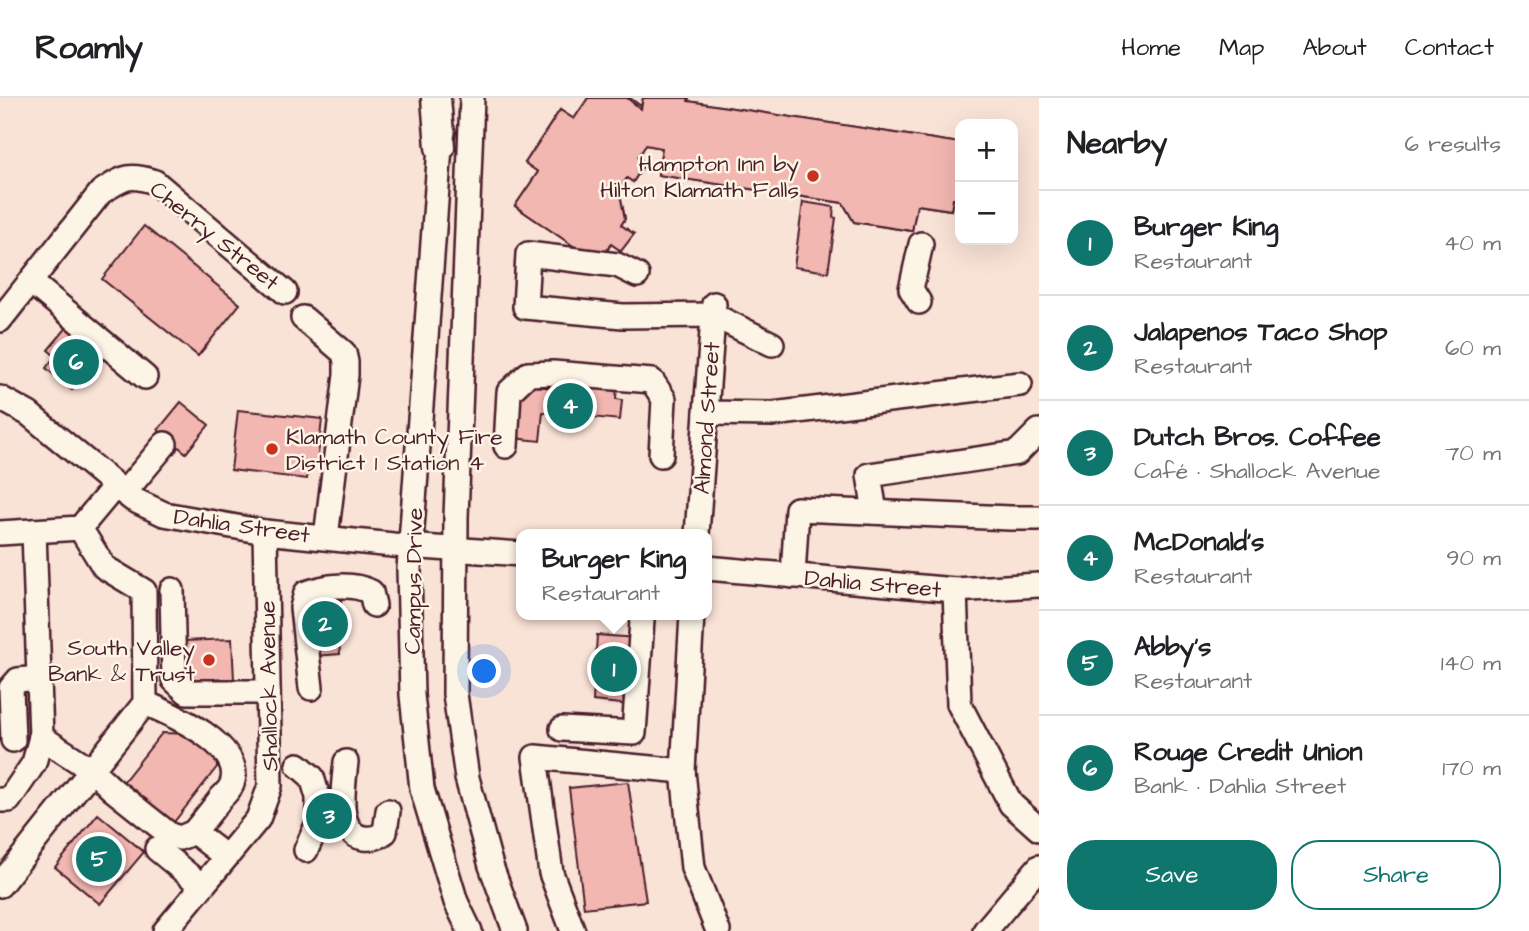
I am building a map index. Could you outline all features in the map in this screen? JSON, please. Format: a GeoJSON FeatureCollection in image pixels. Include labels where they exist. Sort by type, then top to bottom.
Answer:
{"type":"FeatureCollection","features":[{"type":"Feature","properties":{"kind":"main road"},"geometry":{"type":"LineString","coordinates":[[436,98],[440,147]]}},
{"type":"Feature","properties":{"kind":"street","name":"Campus Drive"},"geometry":{"type":"LineString","coordinates":[[449,98],[440,147],[409,569],[412,695],[422,789],[456,902],[470,931]]}},
{"type":"Feature","properties":{"kind":"street","name":"Campus Drive"},"geometry":{"type":"LineString","coordinates":[[472,98],[456,550],[455,694],[467,778],[491,866],[515,931]]}},
{"type":"Feature","properties":{"kind":"street","name":"Cherry Street"},"geometry":{"type":"LineString","coordinates":[[0,320],[101,192],[123,179],[138,177],[155,182],[285,292]]}},
{"type":"Feature","properties":{"kind":"street"},"geometry":{"type":"LineString","coordinates":[[919,302],[911,289],[921,244]]}},
{"type":"Feature","properties":{"kind":"street"},"geometry":{"type":"LineString","coordinates":[[636,275],[617,265],[528,254],[525,307],[623,316],[714,309],[772,344]]}},
{"type":"Feature","properties":{"kind":"street"},"geometry":{"type":"LineString","coordinates":[[31,282],[145,377]]}},
{"type":"Feature","properties":{"kind":"street","name":"Almond Street"},"geometry":{"type":"LineString","coordinates":[[697,529],[714,309]]}},
{"type":"Feature","properties":{"kind":"street"},"geometry":{"type":"LineString","coordinates":[[303,318],[344,354],[346,362],[326,537]]}},
{"type":"Feature","properties":{"kind":"street"},"geometry":{"type":"LineString","coordinates":[[506,446],[509,392],[528,374],[554,373],[652,381],[664,399],[661,455]]}},
{"type":"Feature","properties":{"kind":"street"},"geometry":{"type":"LineString","coordinates":[[706,413],[772,414],[1020,384]]}},
{"type":"Feature","properties":{"kind":"street","name":"Dahlia Street"},"geometry":{"type":"LineString","coordinates":[[0,398],[29,414],[132,499],[164,514],[265,532],[516,554]]}},
{"type":"Feature","properties":{"kind":"street"},"geometry":{"type":"LineString","coordinates":[[875,512],[869,475],[1017,453],[1039,431]]}},
{"type":"Feature","properties":{"kind":"street"},"geometry":{"type":"LineString","coordinates":[[0,533],[80,528],[165,444]]}},
{"type":"Feature","properties":{"kind":"street"},"geometry":{"type":"LineString","coordinates":[[793,576],[797,509],[1039,518]]}},
{"type":"Feature","properties":{"kind":"street"},"geometry":{"type":"LineString","coordinates":[[0,885],[145,703],[144,591],[104,567],[80,528]]}},
{"type":"Feature","properties":{"kind":"street"},"geometry":{"type":"LineString","coordinates":[[0,800],[9,800],[34,763],[41,737],[34,531]]}},
{"type":"Feature","properties":{"kind":"street","name":"Shallock Avenue"},"geometry":{"type":"LineString","coordinates":[[174,928],[202,886],[258,819],[270,786],[265,532]]}},
{"type":"Feature","properties":{"kind":"street","name":"Dahlia Street"},"geometry":{"type":"LineString","coordinates":[[712,568],[955,590],[1039,585]]}},
{"type":"Feature","properties":{"kind":"street"},"geometry":{"type":"LineString","coordinates":[[311,688],[302,608],[306,593],[321,587],[361,587],[371,592],[374,605]]}},
{"type":"Feature","properties":{"kind":"street"},"geometry":{"type":"LineString","coordinates":[[172,590],[174,680],[187,692],[268,692]]}},
{"type":"Feature","properties":{"kind":"street"},"geometry":{"type":"LineString","coordinates":[[955,590],[959,704],[1011,804],[1039,829]]}},
{"type":"Feature","properties":{"kind":"street"},"geometry":{"type":"LineString","coordinates":[[562,729],[634,733],[642,620]]}},
{"type":"Feature","properties":{"kind":"street"},"geometry":{"type":"LineString","coordinates":[[692,620],[683,771],[693,868],[718,931]]}},
{"type":"Feature","properties":{"kind":"street"},"geometry":{"type":"LineString","coordinates":[[13,740],[11,688],[18,680],[39,678]]}},
{"type":"Feature","properties":{"kind":"street"},"geometry":{"type":"LineString","coordinates":[[41,737],[92,770],[170,835],[180,838],[194,832],[231,785],[233,772],[229,757],[212,739],[172,715],[145,703]]}},
{"type":"Feature","properties":{"kind":"street"},"geometry":{"type":"LineString","coordinates":[[573,931],[551,873],[535,757],[683,771]]}},
{"type":"Feature","properties":{"kind":"street"},"geometry":{"type":"LineString","coordinates":[[346,762],[343,805],[350,830],[360,838],[376,839],[385,832],[388,811]]}},
{"type":"Feature","properties":{"kind":"street"},"geometry":{"type":"LineString","coordinates":[[298,765],[312,777],[318,797],[318,823],[306,850]]}},
{"type":"Feature","properties":{"kind":"street"},"geometry":{"type":"LineString","coordinates":[[194,832],[226,858]]}},
{"type":"Feature","properties":{"kind":"street"},"geometry":{"type":"LineString","coordinates":[[157,849],[202,886]]}},
{"type":"Feature","properties":{"kind":"street"},"geometry":{"type":"LineString","coordinates":[[985,931],[1039,867]]}},
{"type":"Feature","properties":{"kind":"building","name":"Hampton Inn by Hilton Klamath Falls"},"geometry":{"type":"Polygon","coordinates":[[[588,98],[630,98],[641,106],[643,98],[689,98],[688,101],[955,142],[955,199],[951,210],[917,205],[912,231],[854,222],[843,203],[658,175],[662,148],[646,145],[638,157],[645,163],[633,182],[627,178],[619,189],[625,219],[621,225],[634,234],[621,251],[611,244],[606,252],[588,256],[515,206],[538,172],[525,163],[560,110],[574,119],[588,98]]]}},
{"type":"Feature","properties":{"kind":"building","name":"Hampton Inn by Hilton Klamath Falls"},"geometry":{"type":"Polygon","coordinates":[[[588,98],[627,98],[641,109],[643,98],[689,98],[688,101],[955,142],[955,199],[951,210],[917,205],[912,231],[854,222],[843,203],[658,175],[662,148],[646,145],[638,157],[645,163],[633,182],[627,178],[619,189],[625,219],[621,225],[634,234],[621,251],[611,244],[606,252],[588,256],[515,206],[538,172],[525,163],[560,110],[574,119],[588,98]]]}},
{"type":"Feature","properties":{"kind":"building"},"geometry":{"type":"Polygon","coordinates":[[[803,202],[834,207],[833,217],[836,218],[828,272],[794,267],[803,202]]]}},
{"type":"Feature","properties":{"kind":"building"},"geometry":{"type":"Polygon","coordinates":[[[144,226],[240,304],[198,356],[102,279],[144,226]]]}},
{"type":"Feature","properties":{"kind":"building"},"geometry":{"type":"Polygon","coordinates":[[[69,325],[106,356],[85,382],[81,379],[72,390],[46,368],[55,356],[48,350],[69,325]]]}},
{"type":"Feature","properties":{"kind":"building"},"geometry":{"type":"Polygon","coordinates":[[[561,379],[617,385],[616,399],[622,400],[620,420],[543,412],[540,441],[514,438],[520,384],[560,389],[561,379]]]}},
{"type":"Feature","properties":{"kind":"building"},"geometry":{"type":"Polygon","coordinates":[[[181,402],[209,425],[186,453],[158,430],[181,402]]]}},
{"type":"Feature","properties":{"kind":"building"},"geometry":{"type":"Polygon","coordinates":[[[238,410],[322,419],[317,465],[308,464],[307,479],[231,470],[238,410]]]}},
{"type":"Feature","properties":{"kind":"building"},"geometry":{"type":"Polygon","coordinates":[[[341,601],[343,634],[339,634],[340,654],[315,656],[313,603],[341,601]]]}},
{"type":"Feature","properties":{"kind":"building"},"geometry":{"type":"Polygon","coordinates":[[[597,635],[637,638],[630,705],[593,701],[597,635]]]}},
{"type":"Feature","properties":{"kind":"building","name":"South Valley Bank & Trust"},"geometry":{"type":"Polygon","coordinates":[[[232,639],[234,680],[186,683],[183,641],[232,639]]]}},
{"type":"Feature","properties":{"kind":"building"},"geometry":{"type":"Polygon","coordinates":[[[162,733],[191,734],[216,754],[217,767],[167,831],[116,791],[162,733]]]}},
{"type":"Feature","properties":{"kind":"building"},"geometry":{"type":"Polygon","coordinates":[[[628,782],[646,901],[584,908],[569,788],[628,782]]]}},
{"type":"Feature","properties":{"kind":"building"},"geometry":{"type":"Polygon","coordinates":[[[322,803],[337,803],[336,830],[321,830],[322,803]]]}},
{"type":"Feature","properties":{"kind":"building"},"geometry":{"type":"Polygon","coordinates":[[[98,814],[144,852],[100,904],[55,867],[98,814]]]}},
{"type":"Feature","properties":{"kind":"place","name":"Hampton Inn by Hilton Klamath Falls"},"geometry":{"type":"Point","coordinates":[813,176]}},
{"type":"Feature","properties":{"kind":"place","name":"Rouge Credit Union"},"geometry":{"type":"Point","coordinates":[76,362]}},
{"type":"Feature","properties":{"kind":"place","name":"McDonald's"},"geometry":{"type":"Point","coordinates":[570,406]}},
{"type":"Feature","properties":{"kind":"place","name":"Klamath County Fire District 1 Station 4"},"geometry":{"type":"Point","coordinates":[272,449]}},
{"type":"Feature","properties":{"kind":"place","name":"Jalapenos Taco Shop"},"geometry":{"type":"Point","coordinates":[325,624]}},
{"type":"Feature","properties":{"kind":"place","name":"South Valley Bank & Trust"},"geometry":{"type":"Point","coordinates":[209,660]}},
{"type":"Feature","properties":{"kind":"place","name":"Burger King"},"geometry":{"type":"Point","coordinates":[614,669]}},
{"type":"Feature","properties":{"kind":"place","name":"Dutch Bros. Coffee"},"geometry":{"type":"Point","coordinates":[329,816]}},
{"type":"Feature","properties":{"kind":"place","name":"Abby's"},"geometry":{"type":"Point","coordinates":[99,859]}}]}
